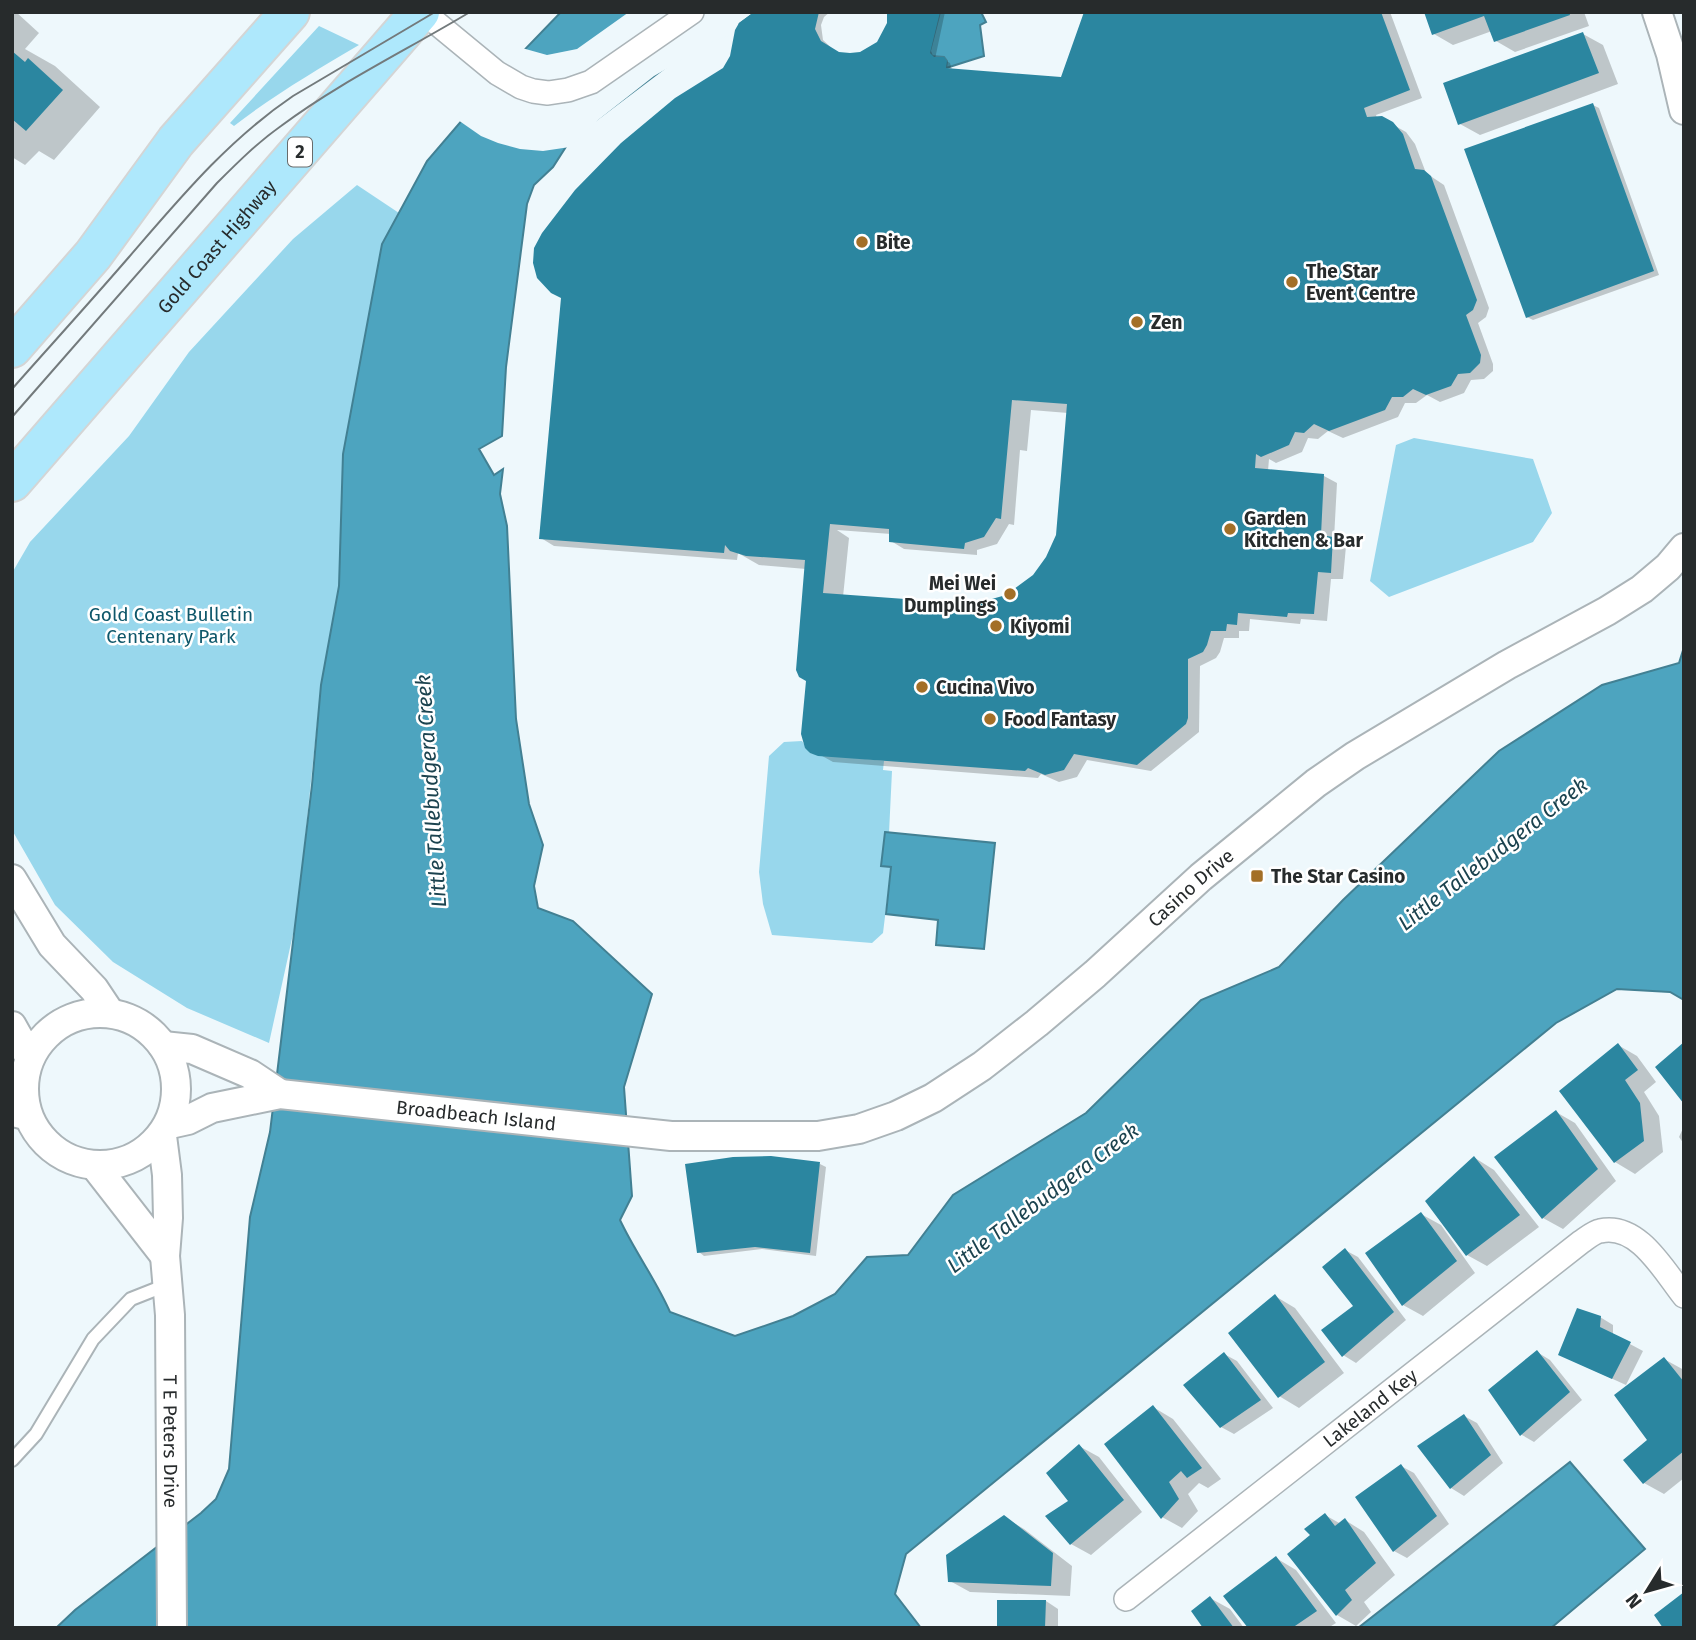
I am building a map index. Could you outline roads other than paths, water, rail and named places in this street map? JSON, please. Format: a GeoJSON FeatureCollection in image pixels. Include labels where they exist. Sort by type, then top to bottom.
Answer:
{"type":"FeatureCollection","features":[{"type":"Feature","properties":{"kind":"highway"},"geometry":{"type":"LineString","coordinates":[[12,348],[93,255],[176,141],[290,12]]}},
{"type":"Feature","properties":{"kind":"highway","name":"Gold Coast Highway"},"geometry":{"type":"LineString","coordinates":[[12,482],[422,12]]}},
{"type":"Feature","properties":{"kind":"street"},"geometry":{"type":"LineString","coordinates":[[422,12],[497,73],[533,91],[548,93],[591,82],[692,12]]}},
{"type":"Feature","properties":{"kind":"street"},"geometry":{"type":"LineString","coordinates":[[1657,12],[1671,54],[1684,110]]}},
{"type":"Feature","properties":{"kind":"street","name":"Casino Drive"},"geometry":{"type":"LineString","coordinates":[[671,1136],[818,1136],[859,1129],[896,1116],[933,1098],[982,1066],[1037,1023],[1201,877],[1316,783],[1355,756],[1507,665],[1642,589],[1668,567],[1684,548]]}},
{"type":"Feature","properties":{"kind":"street"},"geometry":{"type":"LineString","coordinates":[[12,879],[52,945],[94,989],[110,1013]]}},
{"type":"Feature","properties":{"kind":"street"},"geometry":{"type":"LineString","coordinates":[[110,1013],[131,1019],[149,1030],[163,1046],[173,1064],[177,1084],[176,1104],[166,1130],[143,1154],[120,1164],[95,1167],[69,1160],[48,1146],[22,1122],[24,1080],[30,1058],[43,1037],[63,1022],[86,1014],[110,1013]]}},
{"type":"Feature","properties":{"kind":"street"},"geometry":{"type":"LineString","coordinates":[[12,1026],[30,1058]]}},
{"type":"Feature","properties":{"kind":"street","name":"Broadbeach Island"},"geometry":{"type":"LineString","coordinates":[[163,1046],[192,1049],[250,1074],[280,1094]]}},
{"type":"Feature","properties":{"kind":"street","name":"Broadbeach Island"},"geometry":{"type":"LineString","coordinates":[[166,1130],[212,1108],[280,1094],[671,1136]]}},
{"type":"Feature","properties":{"kind":"street","name":"T E Peters Drive"},"geometry":{"type":"LineString","coordinates":[[166,1130],[165,1256],[170,1315],[172,1628]]}},
{"type":"Feature","properties":{"kind":"street"},"geometry":{"type":"LineString","coordinates":[[95,1167],[165,1256]]}},
{"type":"Feature","properties":{"kind":"street","name":"Lakeland Key"},"geometry":{"type":"LineString","coordinates":[[1126,1599],[1581,1242],[1599,1231],[1620,1231],[1638,1241],[1684,1296]]}},
{"type":"Feature","properties":{"kind":"lane"},"geometry":{"type":"LineString","coordinates":[[12,1460],[36,1434],[93,1339],[131,1299],[169,1284]]}},
{"type":"Feature","properties":{"kind":"water","name":"Little Tallebudgera Creek"},"geometry":{"type":"Polygon","coordinates":[[[561,12],[754,12],[682,55],[571,139],[553,167],[534,185],[527,204],[506,367],[502,436],[479,449],[494,475],[503,469],[500,494],[507,526],[516,719],[529,804],[543,845],[534,886],[538,908],[573,921],[652,994],[624,1087],[632,1196],[620,1220],[670,1312],[735,1336],[793,1316],[835,1294],[867,1257],[908,1255],[953,1195],[1086,1113],[1201,1000],[1279,967],[1343,900],[1499,751],[1602,685],[1679,663],[1684,647],[1684,1000],[1670,992],[1617,989],[1556,1023],[906,1554],[895,1594],[921,1628],[56,1628],[75,1610],[201,1513],[216,1499],[229,1469],[250,1217],[270,1132],[312,785],[321,685],[339,586],[343,454],[382,244],[427,161],[506,69],[561,12]]]}},
{"type":"Feature","properties":{"kind":"water"},"geometry":{"type":"Polygon","coordinates":[[[940,12],[981,12],[986,22],[980,25],[984,56],[946,68],[947,61],[944,57],[932,56],[930,51],[940,12]]]}},
{"type":"Feature","properties":{"kind":"water"},"geometry":{"type":"Polygon","coordinates":[[[885,832],[995,843],[984,949],[936,945],[938,920],[886,914],[891,867],[881,866],[885,832]]]}},
{"type":"Feature","properties":{"kind":"water"},"geometry":{"type":"Polygon","coordinates":[[[1570,1462],[1645,1549],[1551,1628],[1358,1628],[1570,1462]]]}},
{"type":"Feature","properties":{"kind":"tram line"},"geometry":{"type":"LineString","coordinates":[[12,389],[186,192],[247,131],[293,96],[435,12]]}},
{"type":"Feature","properties":{"kind":"tram line"},"geometry":{"type":"LineString","coordinates":[[12,417],[217,183],[255,146],[327,95],[470,12]]}},
{"type":"Feature","properties":{"kind":"place","name":"Bite"},"geometry":{"type":"Point","coordinates":[862,242]}},
{"type":"Feature","properties":{"kind":"place","name":"The Star Event Centre"},"geometry":{"type":"Point","coordinates":[1292,282]}},
{"type":"Feature","properties":{"kind":"place","name":"Zen"},"geometry":{"type":"Point","coordinates":[1137,322]}},
{"type":"Feature","properties":{"kind":"place","name":"Garden Kitchen & Bar"},"geometry":{"type":"Point","coordinates":[1230,529]}},
{"type":"Feature","properties":{"kind":"place","name":"Mei Wei Dumplings"},"geometry":{"type":"Point","coordinates":[1010,594]}},
{"type":"Feature","properties":{"kind":"place","name":"Kiyomi"},"geometry":{"type":"Point","coordinates":[996,626]}},
{"type":"Feature","properties":{"kind":"place","name":"Cucina Vivo"},"geometry":{"type":"Point","coordinates":[922,687]}},
{"type":"Feature","properties":{"kind":"place","name":"Food Fantasy"},"geometry":{"type":"Point","coordinates":[990,719]}},
{"type":"Feature","properties":{"kind":"place","name":"The Star Casino"},"geometry":{"type":"Point","coordinates":[1257,876]}},
{"type":"Feature","properties":{"kind":"park label","name":"Gold Coast Bulletin Centenary Park"},"geometry":{"type":"Point","coordinates":[171,625]}}]}
